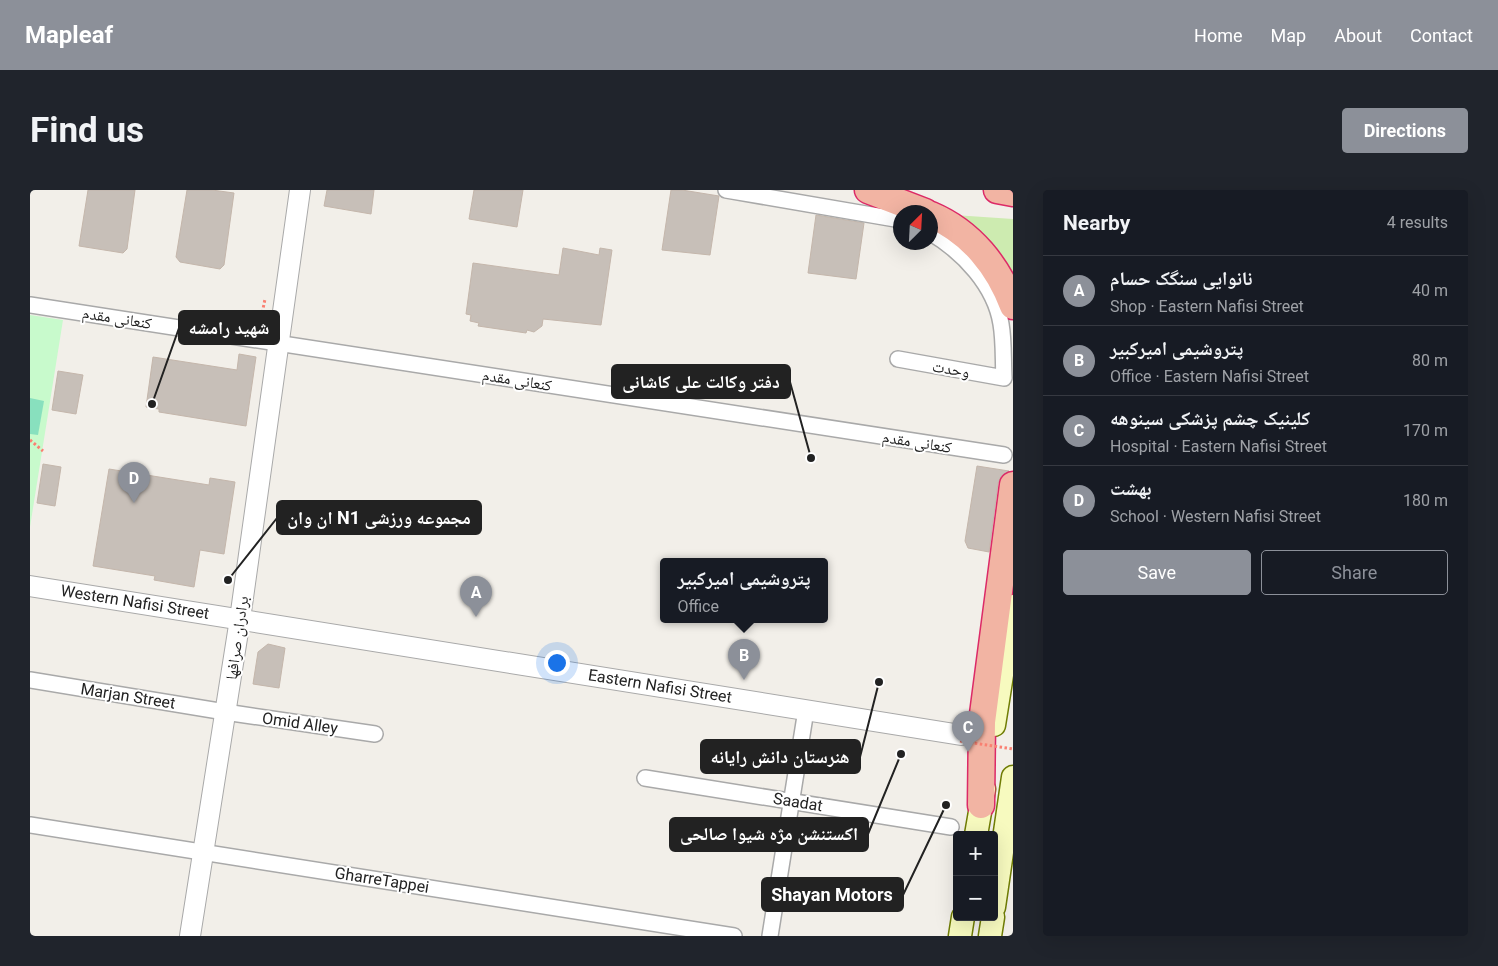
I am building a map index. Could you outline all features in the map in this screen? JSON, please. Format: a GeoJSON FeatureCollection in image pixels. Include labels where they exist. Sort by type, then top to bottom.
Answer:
{"type":"FeatureCollection","features":[{"type":"Feature","properties":{"kind":"highway"},"geometry":{"type":"LineString","coordinates":[[868,190],[907,205]]}},
{"type":"Feature","properties":{"kind":"highway"},"geometry":{"type":"LineString","coordinates":[[997,190],[1013,193]]}},
{"type":"Feature","properties":{"kind":"highway"},"geometry":{"type":"LineString","coordinates":[[938,219],[964,233],[983,253],[999,275],[1013,306]]}},
{"type":"Feature","properties":{"kind":"highway"},"geometry":{"type":"LineString","coordinates":[[981,805],[982,722],[1013,485]]}},
{"type":"Feature","properties":{"kind":"main road"},"geometry":{"type":"LineString","coordinates":[[977,831],[1013,606]]}},
{"type":"Feature","properties":{"kind":"main road"},"geometry":{"type":"LineString","coordinates":[[998,882],[1011,802],[1013,777]]}},
{"type":"Feature","properties":{"kind":"main road"},"geometry":{"type":"LineString","coordinates":[[960,936],[962,921]]}},
{"type":"Feature","properties":{"kind":"main road"},"geometry":{"type":"LineString","coordinates":[[990,936],[992,921]]}},
{"type":"Feature","properties":{"kind":"street","name":"برادران صرافها"},"geometry":{"type":"LineString","coordinates":[[190,936],[240,619],[300,190]]}},
{"type":"Feature","properties":{"kind":"street"},"geometry":{"type":"LineString","coordinates":[[726,190],[893,219]]}},
{"type":"Feature","properties":{"kind":"street","name":"وحدت"},"geometry":{"type":"LineString","coordinates":[[898,359],[1004,378],[1001,324],[994,299],[978,275],[958,254],[938,238]]}},
{"type":"Feature","properties":{"kind":"street","name":"کنعانی مقدم"},"geometry":{"type":"LineString","coordinates":[[30,305],[1004,455]]}},
{"type":"Feature","properties":{"kind":"street","name":"Western Nafisi Street"},"geometry":{"type":"LineString","coordinates":[[30,586],[240,619]]}},
{"type":"Feature","properties":{"kind":"street","name":"Eastern Nafisi Street"},"geometry":{"type":"LineString","coordinates":[[240,619],[806,710],[960,738]]}},
{"type":"Feature","properties":{"kind":"street","name":"Marjan Street"},"geometry":{"type":"LineString","coordinates":[[30,680],[225,712]]}},
{"type":"Feature","properties":{"kind":"street"},"geometry":{"type":"LineString","coordinates":[[770,936],[806,710]]}},
{"type":"Feature","properties":{"kind":"street","name":"Omid Alley"},"geometry":{"type":"LineString","coordinates":[[225,712],[374,734]]}},
{"type":"Feature","properties":{"kind":"street","name":"Saadat"},"geometry":{"type":"LineString","coordinates":[[645,778],[950,827]]}},
{"type":"Feature","properties":{"kind":"street","name":"GharreTappei"},"geometry":{"type":"LineString","coordinates":[[30,825],[734,936]]}},
{"type":"Feature","properties":{"kind":"path"},"geometry":{"type":"LineString","coordinates":[[251,322],[260,324],[266,295]]}},
{"type":"Feature","properties":{"kind":"path"},"geometry":{"type":"LineString","coordinates":[[30,440],[43,451]]}},
{"type":"Feature","properties":{"kind":"path"},"geometry":{"type":"LineString","coordinates":[[960,738],[1013,748]]}},
{"type":"Feature","properties":{"kind":"green space"},"geometry":{"type":"Polygon","coordinates":[[[954,215],[1013,219],[1013,281],[954,215]]]}},
{"type":"Feature","properties":{"kind":"green space"},"geometry":{"type":"Polygon","coordinates":[[[30,315],[63,320],[30,527],[30,315]]]}},
{"type":"Feature","properties":{"kind":"green space"},"geometry":{"type":"Polygon","coordinates":[[[30,398],[44,401],[38,435],[30,434],[30,398]]]}},
{"type":"Feature","properties":{"kind":"building"},"geometry":{"type":"Polygon","coordinates":[[[88,190],[135,190],[127,249],[123,253],[79,246],[88,190]]]}},
{"type":"Feature","properties":{"kind":"building"},"geometry":{"type":"Polygon","coordinates":[[[187,190],[212,190],[234,193],[224,265],[220,269],[180,262],[176,257],[187,190]]]}},
{"type":"Feature","properties":{"kind":"building"},"geometry":{"type":"Polygon","coordinates":[[[327,190],[374,190],[371,214],[324,206],[327,190]]]}},
{"type":"Feature","properties":{"kind":"building"},"geometry":{"type":"Polygon","coordinates":[[[474,190],[523,190],[517,227],[469,219],[474,190]]]}},
{"type":"Feature","properties":{"kind":"building"},"geometry":{"type":"Polygon","coordinates":[[[671,190],[719,196],[710,255],[662,250],[671,190]]]}},
{"type":"Feature","properties":{"kind":"building"},"geometry":{"type":"Polygon","coordinates":[[[816,215],[864,223],[856,279],[808,273],[816,215]]]}},
{"type":"Feature","properties":{"kind":"building"},"geometry":{"type":"Polygon","coordinates":[[[563,248],[599,255],[600,248],[612,250],[601,325],[543,319],[542,326],[534,332],[527,330],[526,333],[478,326],[479,323],[470,321],[471,315],[466,314],[473,263],[559,275],[563,248]]]}},
{"type":"Feature","properties":{"kind":"building"},"geometry":{"type":"Polygon","coordinates":[[[239,354],[256,357],[246,426],[159,412],[159,409],[146,407],[153,357],[237,370],[239,354]]]}},
{"type":"Feature","properties":{"kind":"building"},"geometry":{"type":"Polygon","coordinates":[[[58,371],[83,375],[76,414],[52,410],[58,371]]]}},
{"type":"Feature","properties":{"kind":"building"},"geometry":{"type":"Polygon","coordinates":[[[43,464],[61,467],[55,506],[37,503],[43,464]]]}},
{"type":"Feature","properties":{"kind":"building"},"geometry":{"type":"Polygon","coordinates":[[[977,466],[1009,471],[1001,476],[998,483],[989,552],[968,548],[965,541],[977,466]]]}},
{"type":"Feature","properties":{"kind":"building"},"geometry":{"type":"Polygon","coordinates":[[[109,469],[209,485],[210,478],[235,482],[224,554],[200,550],[194,587],[154,580],[155,576],[93,566],[109,469]]]}},
{"type":"Feature","properties":{"kind":"building"},"geometry":{"type":"Polygon","coordinates":[[[268,644],[285,648],[279,688],[253,684],[258,652],[268,644]]]}},
{"type":"Feature","properties":{"kind":"place","name":"شهید رامشه"},"geometry":{"type":"Point","coordinates":[152,404]}},
{"type":"Feature","properties":{"kind":"place","name":"دفتر وکالت علی کاشانی"},"geometry":{"type":"Point","coordinates":[811,458]}},
{"type":"Feature","properties":{"kind":"place","name":"بهشت"},"geometry":{"type":"Point","coordinates":[134,503]}},
{"type":"Feature","properties":{"kind":"place","name":"ان وان N1 مجموعه ورزشی"},"geometry":{"type":"Point","coordinates":[228,580]}},
{"type":"Feature","properties":{"kind":"place","name":"نانوایی سنگک حسام"},"geometry":{"type":"Point","coordinates":[476,617]}},
{"type":"Feature","properties":{"kind":"place","name":"پتروشیمی امیرکبیر"},"geometry":{"type":"Point","coordinates":[744,680]}},
{"type":"Feature","properties":{"kind":"place","name":"هنرستان دانش رایانه"},"geometry":{"type":"Point","coordinates":[879,682]}},
{"type":"Feature","properties":{"kind":"place","name":"کلینیک چشم پزشکی سینوهه"},"geometry":{"type":"Point","coordinates":[968,752]}},
{"type":"Feature","properties":{"kind":"place","name":"اکستنشن مژه شیوا صالحی"},"geometry":{"type":"Point","coordinates":[901,754]}},
{"type":"Feature","properties":{"kind":"place","name":"Shayan Motors"},"geometry":{"type":"Point","coordinates":[946,805]}}]}
